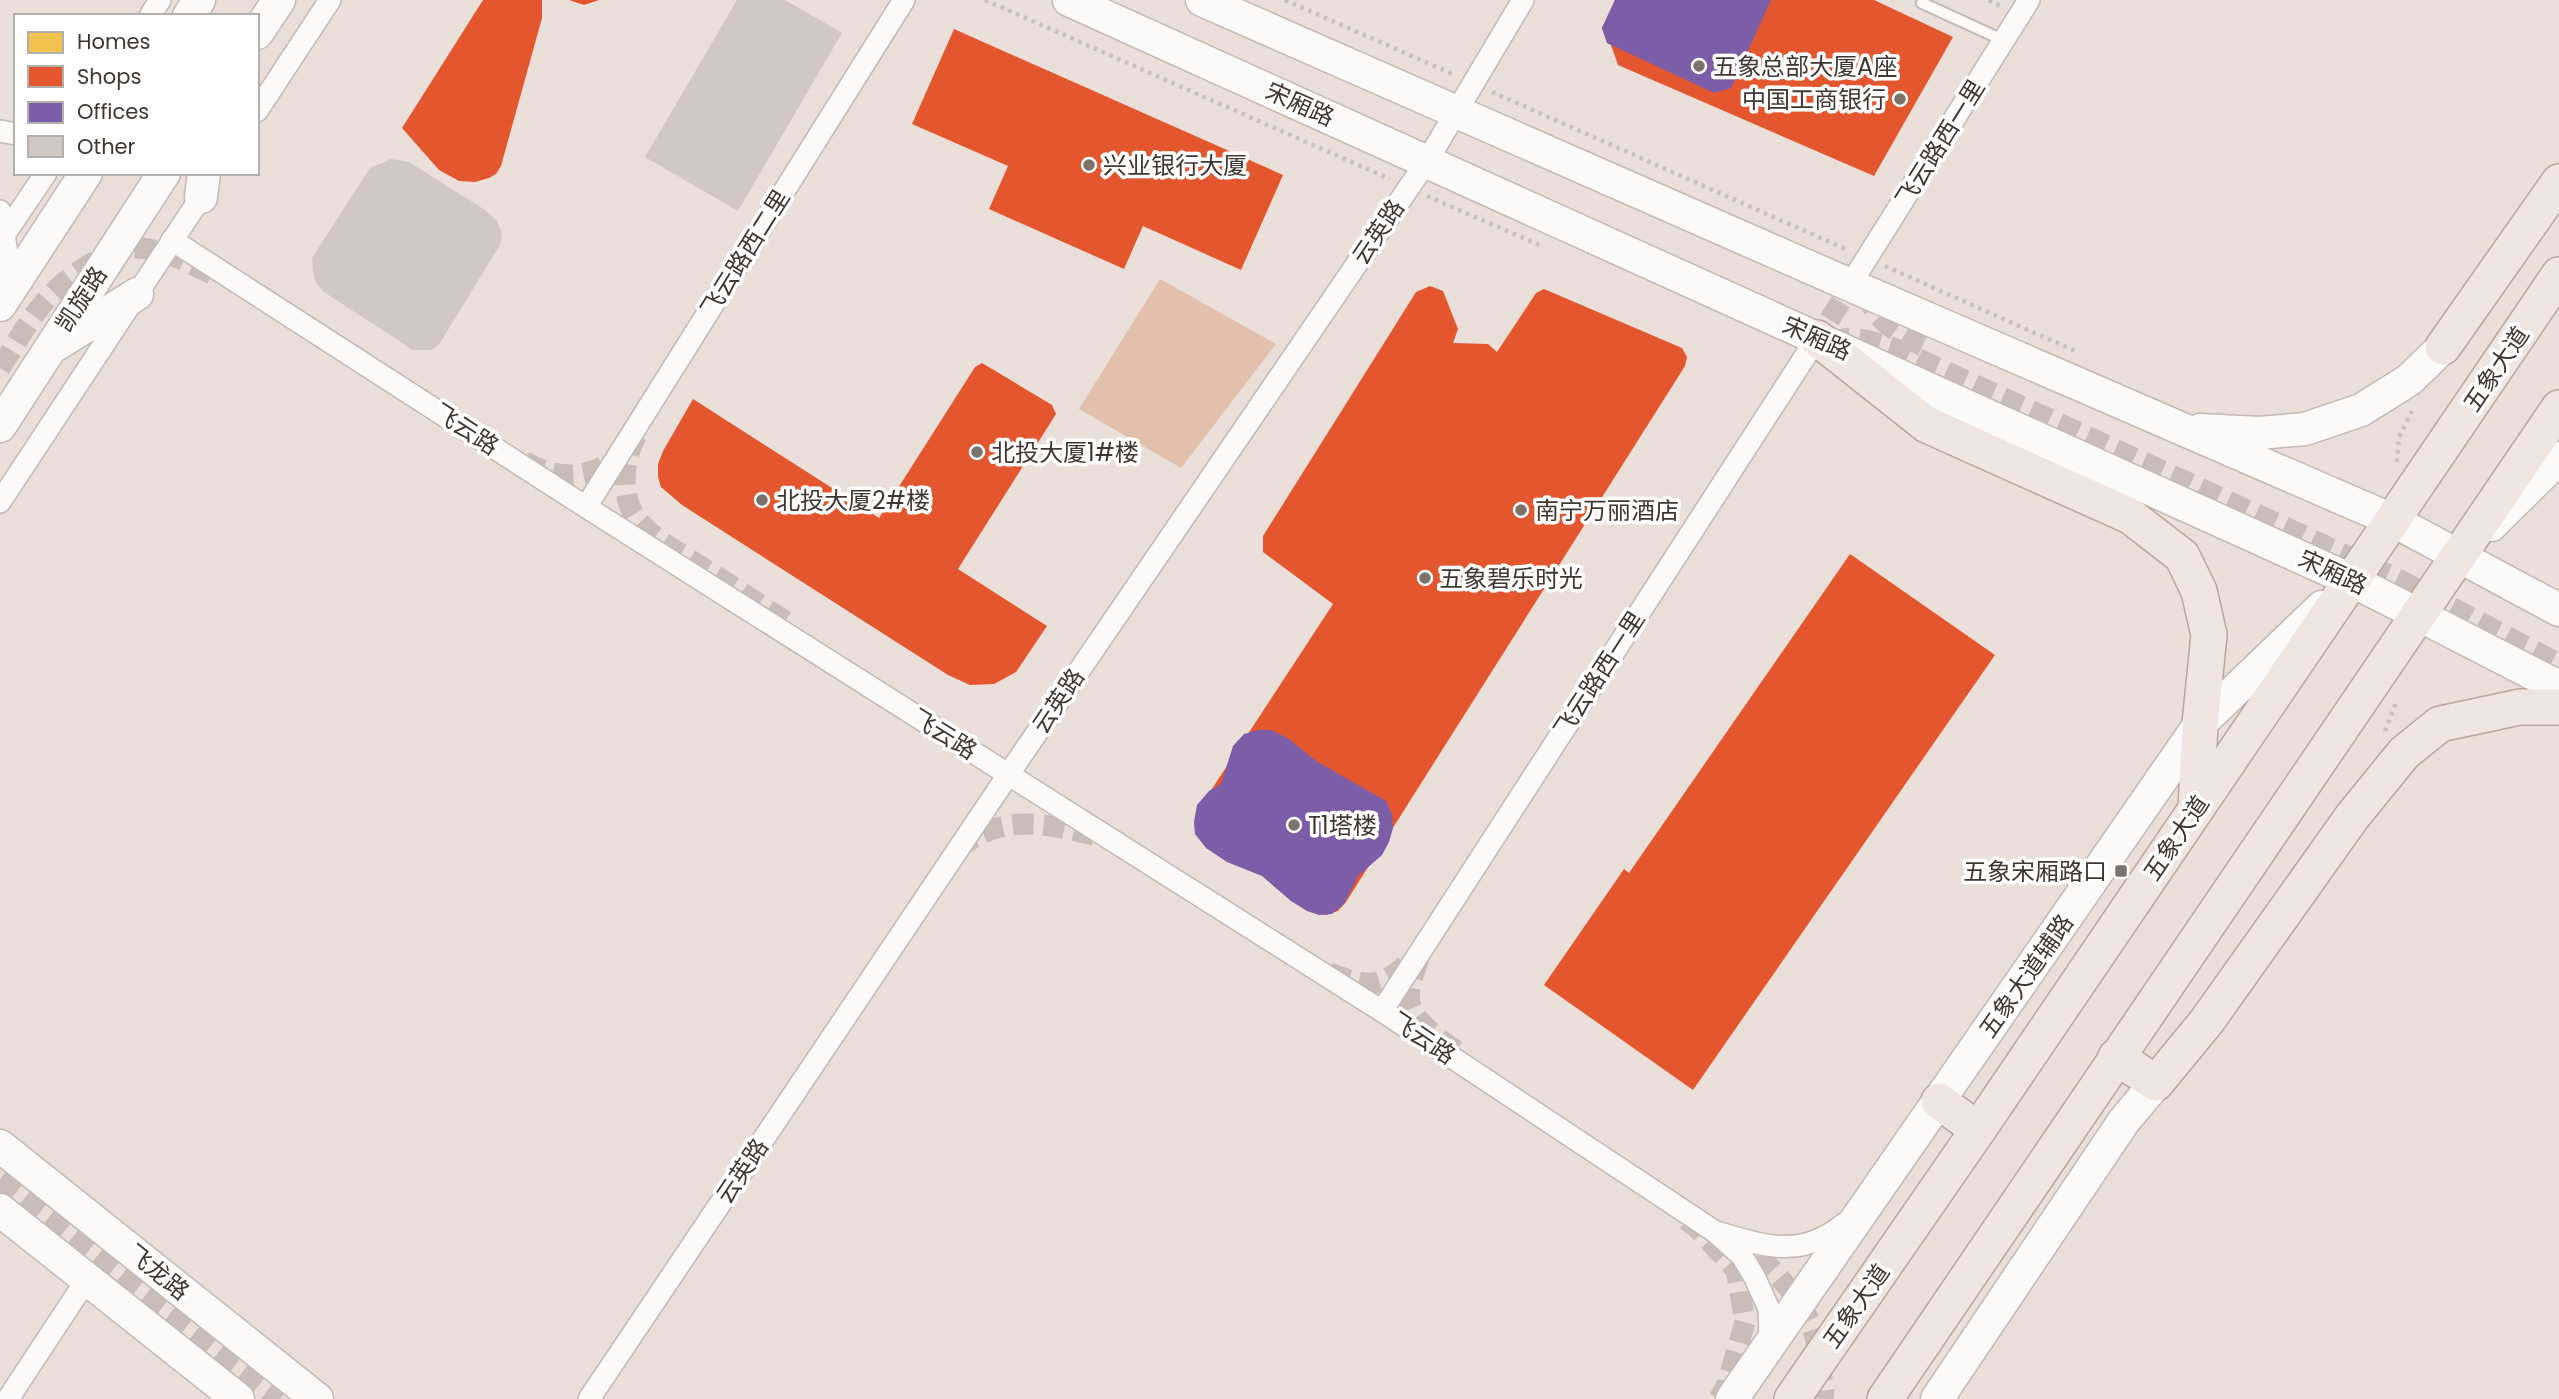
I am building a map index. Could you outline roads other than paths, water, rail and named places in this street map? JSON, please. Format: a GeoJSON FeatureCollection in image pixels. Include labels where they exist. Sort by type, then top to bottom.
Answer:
{"type":"FeatureCollection","features":[{"type":"Feature","properties":{"kind":"main road"},"geometry":{"type":"LineString","coordinates":[[259,30],[279,0]]}},
{"type":"Feature","properties":{"kind":"main road","name":"宋厢路"},"geometry":{"type":"LineString","coordinates":[[1069,0],[2351,580],[2505,659],[2555,705]]}},
{"type":"Feature","properties":{"kind":"main road"},"geometry":{"type":"LineString","coordinates":[[1202,0],[2392,520],[2559,610]]}},
{"type":"Feature","properties":{"kind":"main road"},"geometry":{"type":"LineString","coordinates":[[4,299],[85,175]]}},
{"type":"Feature","properties":{"kind":"main road","name":"凯旋路"},"geometry":{"type":"LineString","coordinates":[[0,426],[163,175]]}},
{"type":"Feature","properties":{"kind":"main road"},"geometry":{"type":"LineString","coordinates":[[2181,429],[2259,433],[2305,429],[2361,410],[2409,380],[2443,347],[2559,182]]}},
{"type":"Feature","properties":{"kind":"main road","name":"五象大道"},"geometry":{"type":"LineString","coordinates":[[1792,1399],[2559,275]]}},
{"type":"Feature","properties":{"kind":"main road"},"geometry":{"type":"LineString","coordinates":[[49,350],[136,295]]}},
{"type":"Feature","properties":{"kind":"main road"},"geometry":{"type":"LineString","coordinates":[[1817,338],[1927,425],[2130,516],[2182,556],[2199,591],[2209,635],[2200,724],[2196,809]]}},
{"type":"Feature","properties":{"kind":"main road"},"geometry":{"type":"LineString","coordinates":[[1885,1399],[2559,408]]}},
{"type":"Feature","properties":{"kind":"main road"},"geometry":{"type":"LineString","coordinates":[[2460,555],[2559,458]]}},
{"type":"Feature","properties":{"kind":"main road","name":"五象大道辅路"},"geometry":{"type":"LineString","coordinates":[[1732,1399],[2200,724],[2351,580]]}},
{"type":"Feature","properties":{"kind":"main road"},"geometry":{"type":"LineString","coordinates":[[1937,1399],[2124,1121],[2207,1021],[2352,817],[2404,753],[2440,724],[2520,707],[2555,705]]}},
{"type":"Feature","properties":{"kind":"main road"},"geometry":{"type":"LineString","coordinates":[[2116,1057],[2156,1083]]}},
{"type":"Feature","properties":{"kind":"main road"},"geometry":{"type":"LineString","coordinates":[[1940,1101],[1978,1130]]}},
{"type":"Feature","properties":{"kind":"main road","name":"飞龙路"},"geometry":{"type":"LineString","coordinates":[[0,1146],[317,1399]]}},
{"type":"Feature","properties":{"kind":"main road","name":"飞龙路"},"geometry":{"type":"LineString","coordinates":[[0,1210],[238,1399]]}},
{"type":"Feature","properties":{"kind":"street"},"geometry":{"type":"LineString","coordinates":[[259,108],[330,0]]}},
{"type":"Feature","properties":{"kind":"street","name":"飞云路西二里"},"geometry":{"type":"LineString","coordinates":[[586,507],[904,0]]}},
{"type":"Feature","properties":{"kind":"street","name":"云英路"},"geometry":{"type":"LineString","coordinates":[[589,1399],[1008,775],[1427,161],[1523,0]]}},
{"type":"Feature","properties":{"kind":"street","name":"飞云路西一里"},"geometry":{"type":"LineString","coordinates":[[1850,285],[2005,41],[2025,3]]}},
{"type":"Feature","properties":{"kind":"street"},"geometry":{"type":"LineString","coordinates":[[2,239],[45,175]]}},
{"type":"Feature","properties":{"kind":"street"},"geometry":{"type":"LineString","coordinates":[[0,502],[172,240],[207,181]]}},
{"type":"Feature","properties":{"kind":"street"},"geometry":{"type":"LineString","coordinates":[[0,211],[2,239],[8,259],[4,299]]}},
{"type":"Feature","properties":{"kind":"street","name":"飞云路"},"geometry":{"type":"LineString","coordinates":[[172,240],[586,507],[1382,1011],[1714,1231],[1742,1256],[1755,1278],[1769,1309],[1770,1345]]}},
{"type":"Feature","properties":{"kind":"street","name":"飞云路西一里"},"geometry":{"type":"LineString","coordinates":[[1382,1011],[1817,338]]}},
{"type":"Feature","properties":{"kind":"street","name":"飞云路"},"geometry":{"type":"LineString","coordinates":[[1714,1231],[1783,1248],[1821,1240],[1861,1214]]}},
{"type":"Feature","properties":{"kind":"street"},"geometry":{"type":"LineString","coordinates":[[8,1399],[87,1279]]}},
{"type":"Feature","properties":{"kind":"lane"},"geometry":{"type":"LineString","coordinates":[[1922,3],[2005,41]]}},
{"type":"Feature","properties":{"kind":"tunnel"},"geometry":{"type":"LineString","coordinates":[[0,368],[50,295],[85,267],[112,253],[138,248],[158,251],[214,275]]}},
{"type":"Feature","properties":{"kind":"tunnel"},"geometry":{"type":"LineString","coordinates":[[1813,346],[1857,276]]}},
{"type":"Feature","properties":{"kind":"tunnel"},"geometry":{"type":"LineString","coordinates":[[1867,289],[1869,300],[1880,317],[1896,331],[1925,347]]}},
{"type":"Feature","properties":{"kind":"tunnel"},"geometry":{"type":"LineString","coordinates":[[1829,343],[1855,339],[1897,349],[2400,580],[2559,664]]}},
{"type":"Feature","properties":{"kind":"tunnel"},"geometry":{"type":"LineString","coordinates":[[637,435],[629,453],[625,484],[629,504],[639,521],[663,542],[791,625]]}},
{"type":"Feature","properties":{"kind":"tunnel"},"geometry":{"type":"LineString","coordinates":[[524,461],[549,472],[574,475],[597,469],[620,455]]}},
{"type":"Feature","properties":{"kind":"tunnel"},"geometry":{"type":"LineString","coordinates":[[957,850],[974,837],[1010,825],[1047,826],[1105,838]]}},
{"type":"Feature","properties":{"kind":"tunnel"},"geometry":{"type":"LineString","coordinates":[[1419,958],[1412,980],[1410,1003],[1417,1017],[1429,1030],[1457,1051]]}},
{"type":"Feature","properties":{"kind":"tunnel"},"geometry":{"type":"LineString","coordinates":[[1329,973],[1355,981],[1374,983],[1391,976],[1413,959]]}},
{"type":"Feature","properties":{"kind":"tunnel"},"geometry":{"type":"LineString","coordinates":[[0,1179],[280,1399]]}},
{"type":"Feature","properties":{"kind":"tunnel"},"geometry":{"type":"LineString","coordinates":[[1686,1220],[1696,1227],[1736,1270],[1745,1322],[1727,1384],[1719,1399]]}},
{"type":"Feature","properties":{"kind":"tunnel"},"geometry":{"type":"LineString","coordinates":[[1734,1236],[1756,1253],[1779,1277],[1807,1315],[1816,1342],[1823,1399]]}},
{"type":"Feature","properties":{"kind":"place","name":"五象总部大厦A座"},"geometry":{"type":"Point","coordinates":[1699,66]}},
{"type":"Feature","properties":{"kind":"place","name":"中国工商银行"},"geometry":{"type":"Point","coordinates":[1900,99]}},
{"type":"Feature","properties":{"kind":"place","name":"兴业银行大厦"},"geometry":{"type":"Point","coordinates":[1089,165]}},
{"type":"Feature","properties":{"kind":"place","name":"北投大厦1#楼"},"geometry":{"type":"Point","coordinates":[977,452]}},
{"type":"Feature","properties":{"kind":"place","name":"北投大厦2#楼"},"geometry":{"type":"Point","coordinates":[762,500]}},
{"type":"Feature","properties":{"kind":"place","name":"南宁万丽酒店"},"geometry":{"type":"Point","coordinates":[1521,510]}},
{"type":"Feature","properties":{"kind":"place","name":"五象碧乐时光"},"geometry":{"type":"Point","coordinates":[1425,578]}},
{"type":"Feature","properties":{"kind":"place","name":"T1塔楼"},"geometry":{"type":"Point","coordinates":[1294,825]}},
{"type":"Feature","properties":{"kind":"place","name":"五象宋厢路口"},"geometry":{"type":"Point","coordinates":[2121,871]}}]}
